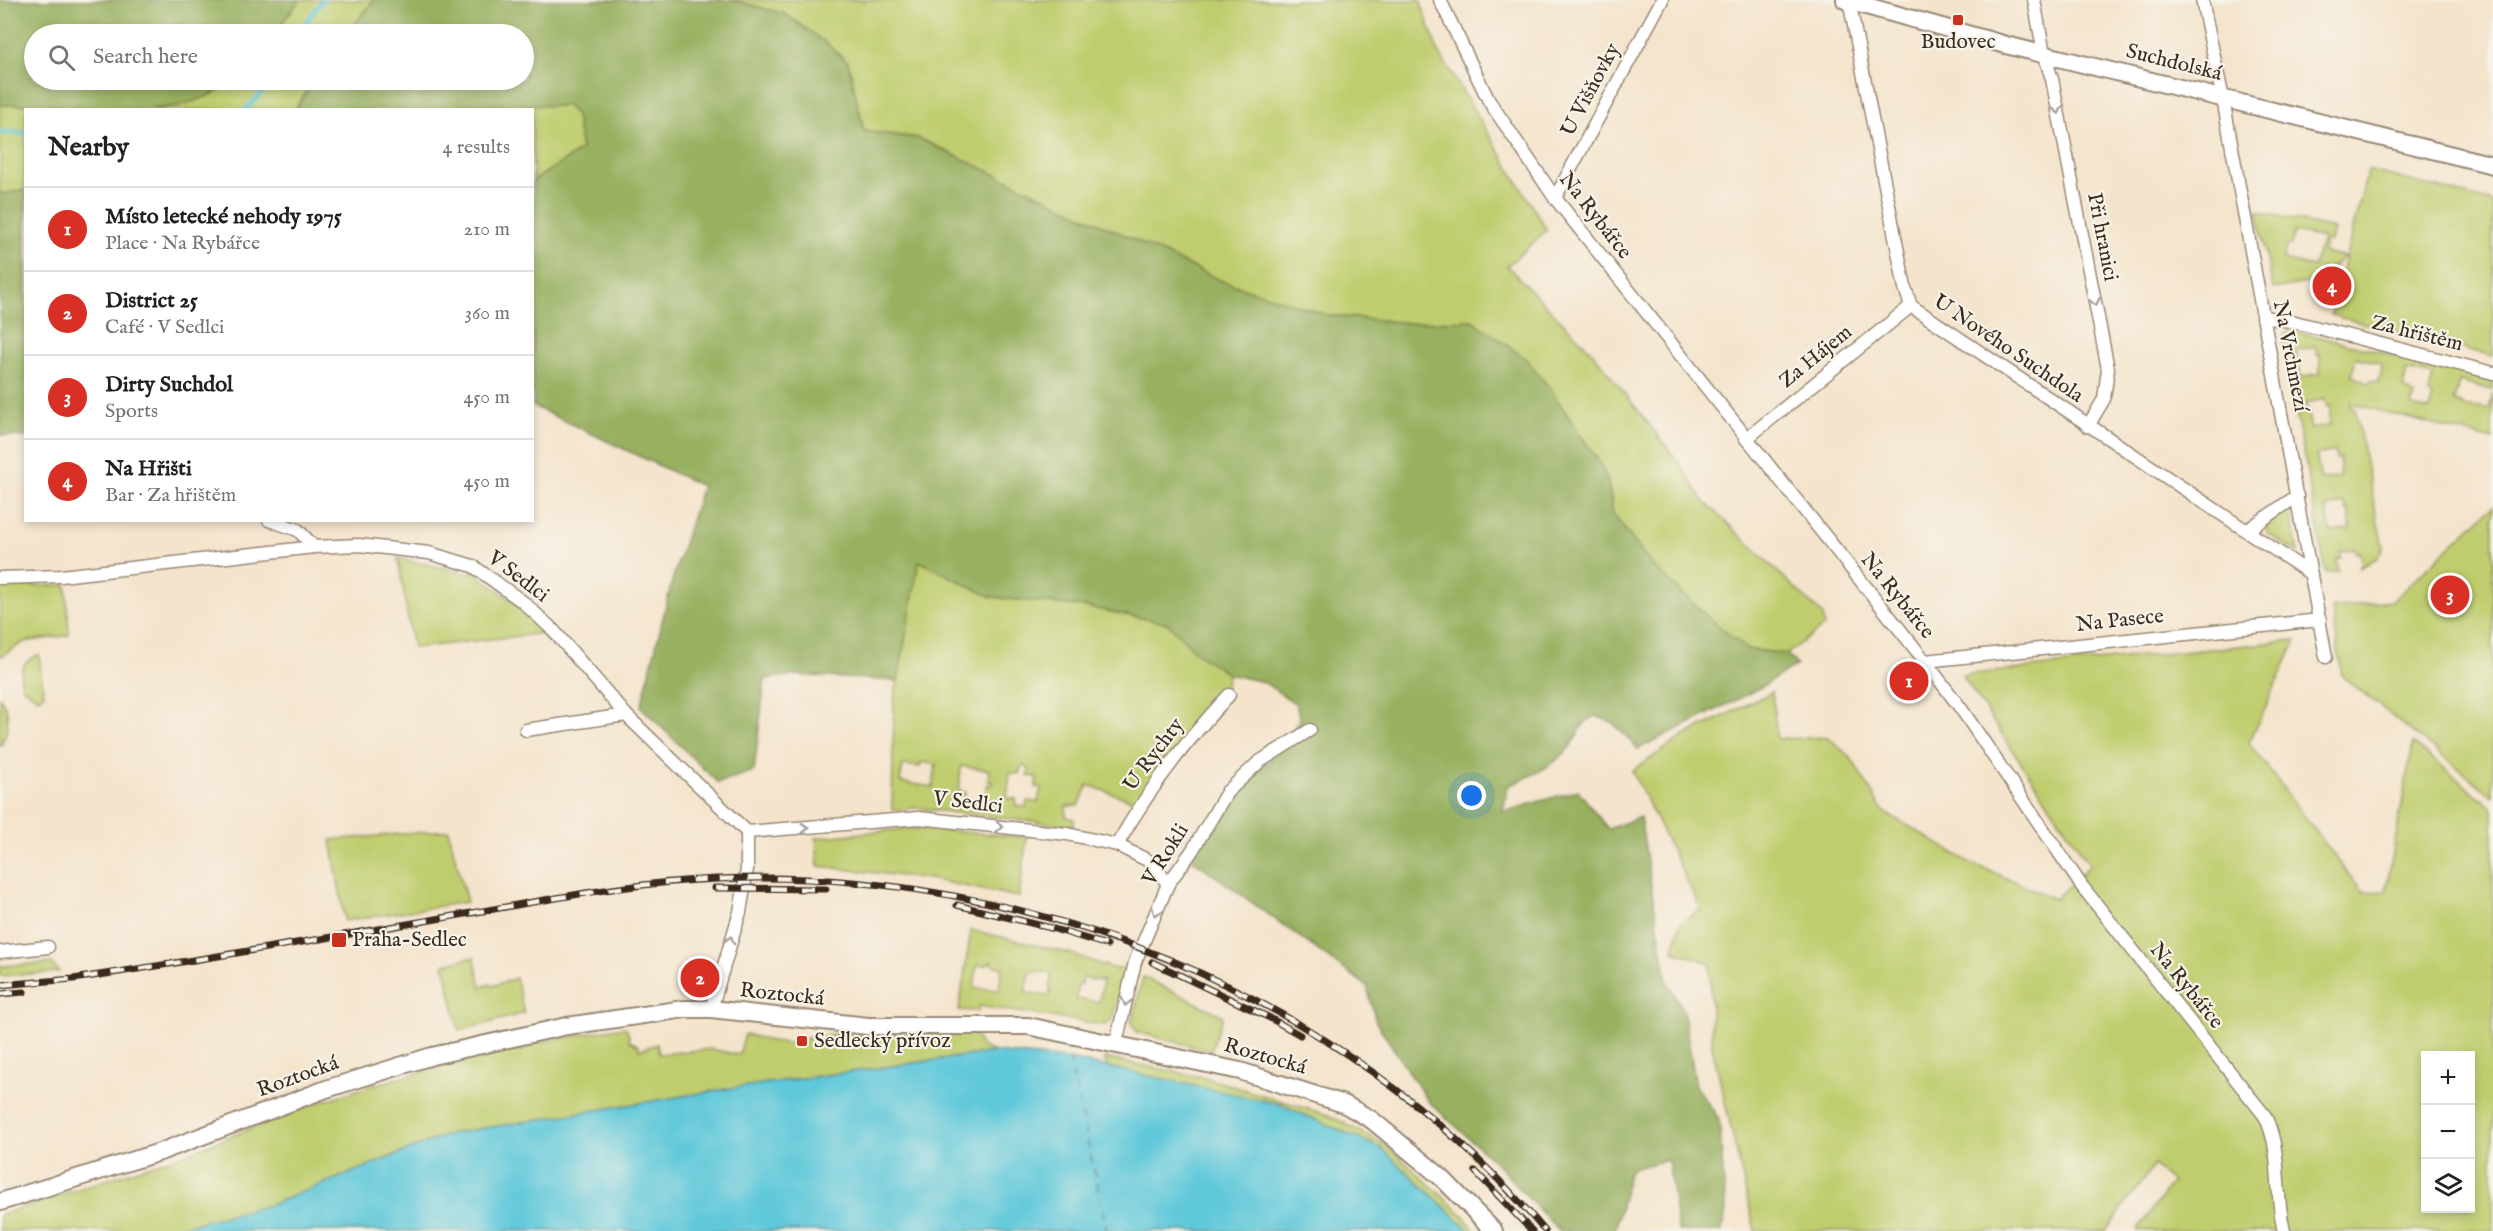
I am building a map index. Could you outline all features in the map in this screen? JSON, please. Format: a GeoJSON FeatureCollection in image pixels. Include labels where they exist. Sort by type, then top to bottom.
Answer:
{"type":"FeatureCollection","features":[{"type":"Feature","properties":{"kind":"main road","name":"Suchdolská"},"geometry":{"type":"LineString","coordinates":[[1848,1],[2044,54],[2493,165]]}},
{"type":"Feature","properties":{"kind":"main road","name":"Roztocká"},"geometry":{"type":"LineString","coordinates":[[0,1202],[160,1152],[326,1089],[432,1056],[525,1033],[685,1009],[868,1026],[1028,1026],[1240,1071],[1344,1104],[1401,1142],[1494,1231]]}},
{"type":"Feature","properties":{"kind":"street","name":"Na Rybářce"},"geometry":{"type":"LineString","coordinates":[[1440,0],[1489,101],[1555,198],[1925,661],[1962,710],[2081,885],[2265,1116],[2275,1136],[2277,1191],[2284,1231]]}},
{"type":"Feature","properties":{"kind":"street","name":"U Višňovky"},"geometry":{"type":"LineString","coordinates":[[1555,198],[1662,0]]}},
{"type":"Feature","properties":{"kind":"street","name":"Při hranici"},"geometry":{"type":"LineString","coordinates":[[2034,0],[2044,54],[2052,79],[2108,369],[2104,399],[2088,426]]}},
{"type":"Feature","properties":{"kind":"street","name":"Na Vrchmezí"},"geometry":{"type":"LineString","coordinates":[[2202,0],[2223,99],[2326,657]]}},
{"type":"Feature","properties":{"kind":"street","name":"U Nového Suchdola"},"geometry":{"type":"LineString","coordinates":[[1848,1],[1905,288],[1911,306],[2311,574]]}},
{"type":"Feature","properties":{"kind":"street","name":"Za Hájem"},"geometry":{"type":"LineString","coordinates":[[1746,439],[1911,306]]}},
{"type":"Feature","properties":{"kind":"street","name":"Za hřištěm"},"geometry":{"type":"LineString","coordinates":[[2262,317],[2291,321],[2493,373]]}},
{"type":"Feature","properties":{"kind":"street"},"geometry":{"type":"LineString","coordinates":[[2246,531],[2297,496]]}},
{"type":"Feature","properties":{"kind":"street"},"geometry":{"type":"LineString","coordinates":[[275,522],[298,530],[314,547]]}},
{"type":"Feature","properties":{"kind":"street","name":"V Sedlci"},"geometry":{"type":"LineString","coordinates":[[0,578],[61,576],[314,547],[359,545],[407,549],[473,566],[523,602],[553,630],[626,715],[747,832],[919,818],[1067,834],[1117,844],[1151,862],[1167,884]]}},
{"type":"Feature","properties":{"kind":"street","name":"Na Pasece"},"geometry":{"type":"LineString","coordinates":[[1925,661],[2320,620]]}},
{"type":"Feature","properties":{"kind":"street","name":"U Rychty"},"geometry":{"type":"LineString","coordinates":[[1117,844],[1143,799],[1195,732],[1229,696]]}},
{"type":"Feature","properties":{"kind":"street"},"geometry":{"type":"LineString","coordinates":[[525,730],[626,715]]}},
{"type":"Feature","properties":{"kind":"street","name":"V Rokli"},"geometry":{"type":"LineString","coordinates":[[1116,1043],[1135,962],[1167,884],[1192,851],[1227,792],[1259,762],[1310,730]]}},
{"type":"Feature","properties":{"kind":"street"},"geometry":{"type":"LineString","coordinates":[[711,1010],[740,912],[747,869],[747,832]]}},
{"type":"Feature","properties":{"kind":"street"},"geometry":{"type":"LineString","coordinates":[[0,952],[48,947]]}},
{"type":"Feature","properties":{"kind":"green space"},"geometry":{"type":"Polygon","coordinates":[[[0,0],[300,0],[281,24],[24,24],[24,90],[218,90],[209,96],[181,105],[159,108],[0,105],[0,0]]]}},
{"type":"Feature","properties":{"kind":"green space"},"geometry":{"type":"Polygon","coordinates":[[[300,0],[374,0],[355,24],[281,24],[300,0]]]}},
{"type":"Feature","properties":{"kind":"green space"},"geometry":{"type":"Polygon","coordinates":[[[374,0],[732,0],[785,14],[848,62],[864,131],[918,138],[1222,281],[1327,315],[1410,323],[1472,320],[1525,358],[1548,386],[1601,465],[1608,482],[1613,514],[1651,564],[1710,619],[1747,649],[1787,654],[1797,665],[1758,689],[1638,749],[1612,722],[1595,716],[1583,726],[1569,748],[1556,761],[1508,786],[1503,812],[1578,790],[1608,829],[1640,817],[1667,982],[1683,1009],[1696,1086],[1719,1119],[1726,1211],[1722,1231],[1678,1231],[1668,1160],[1630,1169],[1615,1231],[1559,1231],[1493,1160],[1428,1101],[1376,1022],[1367,986],[1192,859],[1238,784],[1268,762],[1300,720],[1296,704],[1263,682],[1228,674],[1198,654],[1167,623],[1086,607],[991,597],[919,561],[898,681],[794,675],[765,679],[754,771],[718,783],[641,707],[672,581],[702,486],[534,406],[534,180],[581,150],[576,115],[567,106],[472,104],[461,108],[296,108],[308,90],[534,90],[534,24],[355,24],[374,0]]]}},
{"type":"Feature","properties":{"kind":"green space"},"geometry":{"type":"Polygon","coordinates":[[[732,0],[1420,0],[1438,51],[1547,230],[1507,266],[1593,353],[1683,468],[1703,500],[1823,615],[1824,626],[1787,654],[1747,649],[1710,619],[1651,564],[1613,514],[1608,482],[1601,465],[1548,386],[1472,320],[1410,323],[1327,315],[1222,281],[918,138],[864,131],[848,62],[785,14],[732,0]]]}},
{"type":"Feature","properties":{"kind":"green space"},"geometry":{"type":"Polygon","coordinates":[[[219,90],[307,90],[296,108],[158,108],[211,95],[219,90]]]}},
{"type":"Feature","properties":{"kind":"green space"},"geometry":{"type":"Polygon","coordinates":[[[69,104],[103,108],[24,108],[24,192],[21,190],[4,194],[0,192],[0,105],[69,104]]]}},
{"type":"Feature","properties":{"kind":"green space"},"geometry":{"type":"Polygon","coordinates":[[[472,104],[567,106],[576,115],[581,150],[534,180],[534,108],[461,108],[472,104]]]}},
{"type":"Feature","properties":{"kind":"green space"},"geometry":{"type":"Polygon","coordinates":[[[2368,170],[2493,202],[2493,356],[2331,315],[2368,170]]]}},
{"type":"Feature","properties":{"kind":"green space"},"geometry":{"type":"Polygon","coordinates":[[[24,191],[24,437],[0,435],[0,192],[4,194],[24,191]]]}},
{"type":"Feature","properties":{"kind":"green space"},"geometry":{"type":"Polygon","coordinates":[[[2257,211],[2334,229],[2331,242],[2325,241],[2323,252],[2344,257],[2317,281],[2273,289],[2257,211]],[[2294,232],[2291,246],[2286,246],[2283,260],[2313,267],[2323,238],[2294,232]]]}},
{"type":"Feature","properties":{"kind":"green space"},"geometry":{"type":"Polygon","coordinates":[[[2291,330],[2483,377],[2493,383],[2493,390],[2459,382],[2454,401],[2466,407],[2489,409],[2493,393],[2492,440],[2350,403],[2350,407],[2355,409],[2383,548],[2377,558],[2360,568],[2359,566],[2362,565],[2360,552],[2356,553],[2355,549],[2340,552],[2341,558],[2336,559],[2338,571],[2326,573],[2283,344],[2284,335],[2291,330]],[[2315,347],[2296,351],[2301,377],[2320,373],[2320,354],[2317,355],[2315,347]],[[2356,357],[2352,376],[2369,384],[2370,381],[2378,382],[2382,364],[2356,357]],[[2407,370],[2403,388],[2415,395],[2412,406],[2429,410],[2433,396],[2429,393],[2433,376],[2407,370]],[[2325,399],[2306,403],[2311,429],[2330,425],[2330,406],[2326,406],[2325,399]],[[2335,451],[2316,455],[2321,480],[2340,477],[2340,458],[2336,459],[2335,451]],[[2344,503],[2326,507],[2331,532],[2350,529],[2349,510],[2346,510],[2344,503]]]}},
{"type":"Feature","properties":{"kind":"green space"},"geometry":{"type":"Polygon","coordinates":[[[2493,506],[2493,796],[2342,676],[2332,608],[2392,601],[2493,506]]]}},
{"type":"Feature","properties":{"kind":"green space"},"geometry":{"type":"Polygon","coordinates":[[[2290,511],[2298,552],[2267,534],[2266,525],[2290,511]]]}},
{"type":"Feature","properties":{"kind":"green space"},"geometry":{"type":"Polygon","coordinates":[[[398,558],[469,574],[471,570],[522,608],[547,633],[413,648],[398,558]]]}},
{"type":"Feature","properties":{"kind":"green space"},"geometry":{"type":"Polygon","coordinates":[[[919,561],[991,597],[1086,607],[1167,623],[1198,654],[1228,674],[1225,692],[1137,802],[1088,785],[1079,805],[1066,806],[1066,817],[1074,819],[1073,826],[916,808],[892,810],[894,700],[919,561]],[[921,762],[920,767],[903,765],[900,782],[933,787],[936,765],[921,762]],[[961,766],[959,791],[965,792],[964,800],[978,802],[979,794],[985,795],[987,785],[991,785],[992,781],[988,781],[989,770],[961,766]],[[1025,766],[1021,767],[1019,774],[1010,773],[1007,798],[1016,799],[1016,806],[1026,807],[1027,801],[1038,802],[1041,788],[1036,787],[1037,777],[1028,776],[1029,769],[1025,766]]]}},
{"type":"Feature","properties":{"kind":"green space"},"geometry":{"type":"Polygon","coordinates":[[[66,585],[69,635],[24,642],[0,657],[0,587],[66,585]]]}},
{"type":"Feature","properties":{"kind":"green space"},"geometry":{"type":"Polygon","coordinates":[[[2296,640],[2249,743],[2362,892],[2386,891],[2413,743],[2493,808],[2493,1231],[2137,1231],[2172,1182],[2154,1165],[2106,1231],[1755,1231],[1712,1046],[1710,963],[1673,951],[1680,924],[1701,909],[1632,771],[1684,736],[1772,692],[1777,739],[1828,737],[1851,758],[1883,811],[1967,861],[2055,899],[2090,865],[1962,675],[2296,640]]]}},
{"type":"Feature","properties":{"kind":"green space"},"geometry":{"type":"Polygon","coordinates":[[[39,655],[44,695],[38,698],[23,688],[21,672],[25,663],[39,655]]]}},
{"type":"Feature","properties":{"kind":"green space"},"geometry":{"type":"Polygon","coordinates":[[[0,698],[6,709],[8,722],[0,747],[0,698]]]}},
{"type":"Feature","properties":{"kind":"green space"},"geometry":{"type":"Polygon","coordinates":[[[911,828],[1027,837],[1019,897],[929,879],[818,866],[816,838],[911,828]]]}},
{"type":"Feature","properties":{"kind":"green space"},"geometry":{"type":"Polygon","coordinates":[[[448,830],[467,902],[345,921],[331,840],[448,830]]]}},
{"type":"Feature","properties":{"kind":"green space"},"geometry":{"type":"Polygon","coordinates":[[[971,930],[1069,953],[1115,969],[1127,968],[1112,1020],[1105,1025],[979,1006],[978,1011],[959,1010],[971,930]],[[991,961],[987,965],[977,965],[974,988],[999,990],[1002,967],[994,966],[991,961]],[[1031,971],[1025,993],[1050,995],[1051,973],[1031,971]],[[1083,978],[1081,985],[1078,985],[1076,999],[1099,1002],[1103,981],[1083,978]]]}},
{"type":"Feature","properties":{"kind":"green space"},"geometry":{"type":"Polygon","coordinates":[[[474,957],[481,987],[516,978],[524,1013],[459,1031],[444,964],[474,957]]]}},
{"type":"Feature","properties":{"kind":"green space"},"geometry":{"type":"Polygon","coordinates":[[[52,963],[59,972],[0,976],[0,966],[52,963]]]}},
{"type":"Feature","properties":{"kind":"green space"},"geometry":{"type":"Polygon","coordinates":[[[1143,977],[1223,1016],[1211,1051],[1137,1032],[1131,1023],[1143,977]]]}},
{"type":"Feature","properties":{"kind":"green space"},"geometry":{"type":"Polygon","coordinates":[[[624,1027],[627,1029],[630,1041],[639,1046],[639,1050],[657,1044],[659,1054],[711,1049],[739,1055],[745,1034],[770,1041],[802,1045],[803,1039],[836,1034],[975,1034],[981,1046],[994,1052],[726,1089],[449,1134],[270,1205],[165,1231],[0,1231],[0,1215],[185,1154],[314,1104],[370,1086],[521,1045],[624,1027]]]}},
{"type":"Feature","properties":{"kind":"green space"},"geometry":{"type":"Polygon","coordinates":[[[1104,1058],[1202,1077],[1328,1115],[1385,1144],[1463,1215],[1475,1231],[1470,1231],[1381,1148],[1279,1104],[1108,1070],[1104,1058]]]}},
{"type":"Feature","properties":{"kind":"water"},"geometry":{"type":"Polygon","coordinates":[[[994,1052],[1070,1059],[1279,1104],[1381,1148],[1470,1231],[165,1231],[270,1205],[449,1134],[726,1089],[994,1052]]]}},
{"type":"Feature","properties":{"kind":"waterway"},"geometry":{"type":"LineString","coordinates":[[305,24],[323,0]]}},
{"type":"Feature","properties":{"kind":"waterway"},"geometry":{"type":"LineString","coordinates":[[247,108],[264,90]]}},
{"type":"Feature","properties":{"kind":"waterway"},"geometry":{"type":"LineString","coordinates":[[0,132],[24,133]]}},
{"type":"Feature","properties":{"kind":"ferry route"},"geometry":{"type":"LineString","coordinates":[[1070,1059],[1107,1231]]}},
{"type":"Feature","properties":{"kind":"railway"},"geometry":{"type":"LineString","coordinates":[[0,985],[73,979],[590,892],[653,884],[717,879],[833,881],[948,895],[1062,922],[1172,960],[1276,1011],[1374,1073],[1464,1147],[1545,1231]]}},
{"type":"Feature","properties":{"kind":"railway"},"geometry":{"type":"LineString","coordinates":[[715,888],[826,889]]}},
{"type":"Feature","properties":{"kind":"railway"},"geometry":{"type":"LineString","coordinates":[[957,905],[1051,928],[1107,945]]}},
{"type":"Feature","properties":{"kind":"railway"},"geometry":{"type":"LineString","coordinates":[[1152,962],[1270,1018],[1300,1035]]}},
{"type":"Feature","properties":{"kind":"railway"},"geometry":{"type":"LineString","coordinates":[[0,994],[24,992]]}},
{"type":"Feature","properties":{"kind":"railway"},"geometry":{"type":"LineString","coordinates":[[1475,1171],[1532,1231]]}},
{"type":"Feature","properties":{"kind":"place","name":"Budovec"},"geometry":{"type":"Point","coordinates":[1958,20]}},
{"type":"Feature","properties":{"kind":"place","name":"Na Hřišti"},"geometry":{"type":"Point","coordinates":[2332,286]}},
{"type":"Feature","properties":{"kind":"place","name":"Dirty Suchdol"},"geometry":{"type":"Point","coordinates":[2450,595]}},
{"type":"Feature","properties":{"kind":"place","name":"Místo letecké nehody 1975"},"geometry":{"type":"Point","coordinates":[1909,681]}},
{"type":"Feature","properties":{"kind":"place","name":"Praha-Sedlec"},"geometry":{"type":"Point","coordinates":[339,940]}},
{"type":"Feature","properties":{"kind":"place","name":"District 25"},"geometry":{"type":"Point","coordinates":[700,978]}},
{"type":"Feature","properties":{"kind":"place","name":"Sedlecký přívoz"},"geometry":{"type":"Point","coordinates":[802,1041]}}]}
